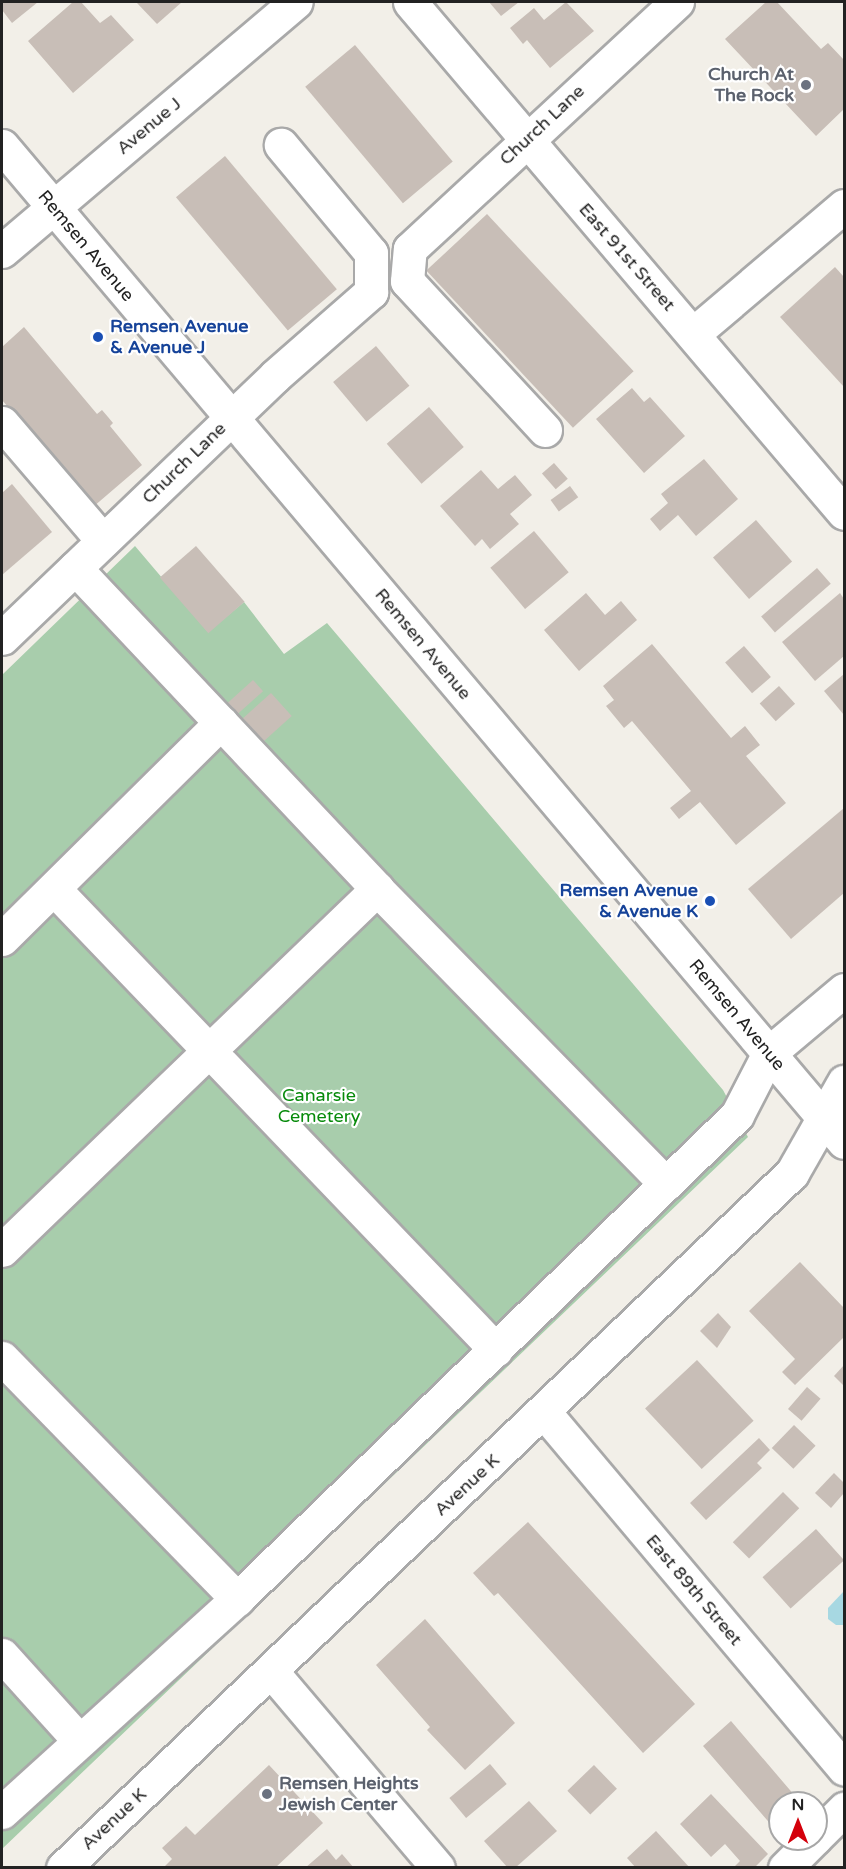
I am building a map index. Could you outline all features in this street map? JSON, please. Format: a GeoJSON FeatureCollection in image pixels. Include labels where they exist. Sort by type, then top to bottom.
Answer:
{"type":"FeatureCollection","features":[{"type":"Feature","properties":{"kind":"street","name":"Avenue J"},"geometry":{"type":"LineString","coordinates":[[2,251],[296,2]]}},
{"type":"Feature","properties":{"kind":"street","name":"East 91st Street"},"geometry":{"type":"LineString","coordinates":[[410,2],[844,513]]}},
{"type":"Feature","properties":{"kind":"street","name":"Church Lane"},"geometry":{"type":"LineString","coordinates":[[545,429],[407,281],[410,249],[526,139],[677,2]]}},
{"type":"Feature","properties":{"kind":"street","name":"Church Lane"},"geometry":{"type":"LineString","coordinates":[[2,638],[232,417],[371,292],[371,253],[281,145]]}},
{"type":"Feature","properties":{"kind":"street","name":"Remsen Avenue"},"geometry":{"type":"LineString","coordinates":[[2,146],[844,1142]]}},
{"type":"Feature","properties":{"kind":"street"},"geometry":{"type":"LineString","coordinates":[[693,334],[841,209]]}},
{"type":"Feature","properties":{"kind":"street"},"geometry":{"type":"LineString","coordinates":[[7,440],[103,541]]}},
{"type":"Feature","properties":{"kind":"street"},"geometry":{"type":"LineString","coordinates":[[75,568],[377,889],[666,1184]]}},
{"type":"Feature","properties":{"kind":"street"},"geometry":{"type":"LineString","coordinates":[[2,939],[55,890],[221,722]]}},
{"type":"Feature","properties":{"kind":"street"},"geometry":{"type":"LineString","coordinates":[[2,1250],[377,889]]}},
{"type":"Feature","properties":{"kind":"street"},"geometry":{"type":"LineString","coordinates":[[55,890],[496,1350]]}},
{"type":"Feature","properties":{"kind":"street"},"geometry":{"type":"LineString","coordinates":[[2,1812],[78,1739],[237,1599],[496,1350],[741,1110],[769,1053],[844,990]]}},
{"type":"Feature","properties":{"kind":"street","name":"Avenue K"},"geometry":{"type":"LineString","coordinates":[[63,1868],[544,1412],[792,1173],[844,1082]]}},
{"type":"Feature","properties":{"kind":"street"},"geometry":{"type":"LineString","coordinates":[[2,1358],[237,1599]]}},
{"type":"Feature","properties":{"kind":"street","name":"East 89th Street"},"geometry":{"type":"LineString","coordinates":[[544,1412],[844,1768]]}},
{"type":"Feature","properties":{"kind":"street"},"geometry":{"type":"LineString","coordinates":[[2,1655],[78,1739]]}},
{"type":"Feature","properties":{"kind":"street"},"geometry":{"type":"LineString","coordinates":[[271,1671],[438,1868]]}},
{"type":"Feature","properties":{"kind":"street"},"geometry":{"type":"LineString","coordinates":[[828,1825],[844,1809]]}},
{"type":"Feature","properties":{"kind":"street"},"geometry":{"type":"LineString","coordinates":[[785,1868],[802,1851]]}},
{"type":"Feature","properties":{"kind":"green space","name":"Canarsie Cemetery"},"geometry":{"type":"Polygon","coordinates":[[[135,546],[208,632],[244,602],[284,654],[327,623],[723,1090],[748,1137],[2,1849],[2,675],[135,546]]]}},
{"type":"Feature","properties":{"kind":"water"},"geometry":{"type":"Polygon","coordinates":[[[844,1591],[844,1625],[836,1625],[828,1619],[828,1608],[844,1591]]]}},
{"type":"Feature","properties":{"kind":"building"},"geometry":{"type":"Polygon","coordinates":[[[2,2],[38,2],[12,23],[2,10],[2,2]]]}},
{"type":"Feature","properties":{"kind":"building"},"geometry":{"type":"Polygon","coordinates":[[[73,2],[81,2],[100,23],[111,15],[134,40],[73,93],[28,41],[73,2]]]}},
{"type":"Feature","properties":{"kind":"building"},"geometry":{"type":"Polygon","coordinates":[[[136,2],[182,2],[157,24],[136,2]]]}},
{"type":"Feature","properties":{"kind":"building"},"geometry":{"type":"Polygon","coordinates":[[[489,2],[519,2],[501,16],[489,2]]]}},
{"type":"Feature","properties":{"kind":"building"},"geometry":{"type":"Polygon","coordinates":[[[566,2],[594,31],[550,68],[527,40],[523,44],[510,28],[534,8],[544,20],[566,2]]]}},
{"type":"Feature","properties":{"kind":"building","name":"Church At The Rock"},"geometry":{"type":"Polygon","coordinates":[[[766,2],[777,2],[821,49],[828,43],[844,60],[844,109],[816,136],[725,39],[766,2]]]}},
{"type":"Feature","properties":{"kind":"building"},"geometry":{"type":"Polygon","coordinates":[[[355,45],[453,161],[403,203],[305,87],[355,45]]]}},
{"type":"Feature","properties":{"kind":"building"},"geometry":{"type":"Polygon","coordinates":[[[225,156],[337,289],[288,330],[176,197],[225,156]]]}},
{"type":"Feature","properties":{"kind":"building"},"geometry":{"type":"Polygon","coordinates":[[[487,214],[634,371],[573,428],[426,271],[487,214]]]}},
{"type":"Feature","properties":{"kind":"building"},"geometry":{"type":"Polygon","coordinates":[[[835,267],[844,277],[844,387],[780,317],[835,267]]]}},
{"type":"Feature","properties":{"kind":"building"},"geometry":{"type":"Polygon","coordinates":[[[24,327],[97,414],[102,410],[108,417],[113,423],[110,426],[142,465],[93,507],[2,400],[2,347],[24,327]]]}},
{"type":"Feature","properties":{"kind":"building"},"geometry":{"type":"Polygon","coordinates":[[[376,346],[409,386],[367,422],[333,382],[376,346]]]}},
{"type":"Feature","properties":{"kind":"building"},"geometry":{"type":"Polygon","coordinates":[[[632,388],[644,402],[650,397],[685,436],[644,473],[596,419],[632,388]]]}},
{"type":"Feature","properties":{"kind":"building"},"geometry":{"type":"Polygon","coordinates":[[[429,407],[464,447],[422,484],[387,444],[429,407]]]}},
{"type":"Feature","properties":{"kind":"building"},"geometry":{"type":"Polygon","coordinates":[[[704,459],[738,499],[696,536],[678,515],[660,531],[650,519],[668,503],[661,494],[704,459]]]}},
{"type":"Feature","properties":{"kind":"building"},"geometry":{"type":"Polygon","coordinates":[[[554,463],[568,479],[556,489],[542,473],[554,463]]]}},
{"type":"Feature","properties":{"kind":"building"},"geometry":{"type":"Polygon","coordinates":[[[481,470],[498,489],[515,475],[532,495],[510,514],[519,524],[490,549],[482,539],[475,546],[440,506],[481,470]]]}},
{"type":"Feature","properties":{"kind":"building"},"geometry":{"type":"Polygon","coordinates":[[[12,484],[52,532],[2,575],[2,493],[12,484]]]}},
{"type":"Feature","properties":{"kind":"building"},"geometry":{"type":"Polygon","coordinates":[[[570,486],[578,497],[559,511],[551,500],[570,486]]]}},
{"type":"Feature","properties":{"kind":"building"},"geometry":{"type":"Polygon","coordinates":[[[756,520],[792,562],[749,599],[713,557],[756,520]]]}},
{"type":"Feature","properties":{"kind":"building"},"geometry":{"type":"Polygon","coordinates":[[[534,531],[569,572],[525,609],[490,568],[534,531]]]}},
{"type":"Feature","properties":{"kind":"building"},"geometry":{"type":"Polygon","coordinates":[[[196,546],[245,602],[208,633],[160,577],[196,546]]]}},
{"type":"Feature","properties":{"kind":"building"},"geometry":{"type":"Polygon","coordinates":[[[817,568],[831,584],[775,632],[761,617],[817,568]]]}},
{"type":"Feature","properties":{"kind":"building"},"geometry":{"type":"Polygon","coordinates":[[[586,593],[605,615],[621,601],[637,620],[579,671],[544,630],[586,593]]]}},
{"type":"Feature","properties":{"kind":"building"},"geometry":{"type":"Polygon","coordinates":[[[840,593],[844,599],[844,656],[815,681],[782,642],[840,593]]]}},
{"type":"Feature","properties":{"kind":"building"},"geometry":{"type":"Polygon","coordinates":[[[652,644],[731,738],[745,726],[760,745],[746,756],[786,803],[736,845],[700,802],[679,819],[670,808],[691,791],[632,721],[624,728],[606,706],[614,700],[603,686],[652,644]]]}},
{"type":"Feature","properties":{"kind":"building"},"geometry":{"type":"Polygon","coordinates":[[[744,646],[771,677],[752,693],[725,662],[744,646]]]}},
{"type":"Feature","properties":{"kind":"building"},"geometry":{"type":"Polygon","coordinates":[[[844,674],[844,715],[824,691],[844,674]]]}},
{"type":"Feature","properties":{"kind":"building"},"geometry":{"type":"Polygon","coordinates":[[[253,680],[263,691],[237,715],[227,703],[253,680]]]}},
{"type":"Feature","properties":{"kind":"building"},"geometry":{"type":"Polygon","coordinates":[[[779,686],[795,704],[776,721],[760,703],[779,686]]]}},
{"type":"Feature","properties":{"kind":"building"},"geometry":{"type":"Polygon","coordinates":[[[271,693],[292,716],[261,743],[241,720],[271,693]]]}},
{"type":"Feature","properties":{"kind":"building"},"geometry":{"type":"Polygon","coordinates":[[[844,808],[844,893],[791,939],[748,889],[844,808]]]}},
{"type":"Feature","properties":{"kind":"building"},"geometry":{"type":"Polygon","coordinates":[[[800,1262],[844,1308],[844,1337],[795,1385],[782,1372],[795,1359],[749,1311],[800,1262]]]}},
{"type":"Feature","properties":{"kind":"building"},"geometry":{"type":"Polygon","coordinates":[[[718,1313],[731,1327],[717,1348],[700,1331],[718,1313]]]}},
{"type":"Feature","properties":{"kind":"building"},"geometry":{"type":"Polygon","coordinates":[[[697,1360],[754,1421],[702,1469],[645,1408],[697,1360]]]}},
{"type":"Feature","properties":{"kind":"building"},"geometry":{"type":"Polygon","coordinates":[[[844,1365],[844,1386],[834,1376],[844,1365]]]}},
{"type":"Feature","properties":{"kind":"building"},"geometry":{"type":"Polygon","coordinates":[[[807,1387],[821,1399],[802,1421],[788,1409],[807,1387]]]}},
{"type":"Feature","properties":{"kind":"building"},"geometry":{"type":"Polygon","coordinates":[[[794,1425],[816,1446],[793,1469],[772,1448],[794,1425]]]}},
{"type":"Feature","properties":{"kind":"building"},"geometry":{"type":"Polygon","coordinates":[[[759,1438],[770,1450],[757,1463],[762,1468],[706,1520],[690,1503],[759,1438]]]}},
{"type":"Feature","properties":{"kind":"building"},"geometry":{"type":"Polygon","coordinates":[[[834,1473],[844,1483],[844,1493],[831,1508],[815,1493],[834,1473]]]}},
{"type":"Feature","properties":{"kind":"building"},"geometry":{"type":"Polygon","coordinates":[[[783,1492],[799,1508],[749,1558],[733,1542],[783,1492]]]}},
{"type":"Feature","properties":{"kind":"building"},"geometry":{"type":"Polygon","coordinates":[[[528,1522],[695,1704],[643,1753],[498,1593],[494,1596],[473,1573],[528,1522]]]}},
{"type":"Feature","properties":{"kind":"building"},"geometry":{"type":"Polygon","coordinates":[[[816,1529],[844,1560],[791,1608],[762,1577],[816,1529]]]}},
{"type":"Feature","properties":{"kind":"building"},"geometry":{"type":"Polygon","coordinates":[[[425,1619],[515,1723],[465,1770],[427,1730],[430,1727],[376,1665],[425,1619]]]}},
{"type":"Feature","properties":{"kind":"building"},"geometry":{"type":"Polygon","coordinates":[[[731,1721],[791,1791],[768,1791],[768,1821],[703,1746],[731,1721]]]}},
{"type":"Feature","properties":{"kind":"building"},"geometry":{"type":"Polygon","coordinates":[[[490,1764],[507,1784],[466,1818],[449,1798],[490,1764]]]}},
{"type":"Feature","properties":{"kind":"building","name":"Remsen Heights Jewish Center"},"geometry":{"type":"Polygon","coordinates":[[[269,1765],[323,1823],[275,1868],[163,1868],[172,1859],[162,1848],[186,1826],[195,1835],[269,1765]]]}},
{"type":"Feature","properties":{"kind":"building"},"geometry":{"type":"Polygon","coordinates":[[[594,1765],[617,1789],[590,1814],[567,1791],[594,1765]]]}},
{"type":"Feature","properties":{"kind":"building"},"geometry":{"type":"Polygon","coordinates":[[[711,1794],[768,1854],[754,1868],[733,1868],[740,1861],[725,1844],[711,1857],[680,1824],[711,1794]]]}},
{"type":"Feature","properties":{"kind":"building"},"geometry":{"type":"Polygon","coordinates":[[[529,1801],[557,1831],[515,1868],[508,1868],[484,1841],[529,1801]]]}},
{"type":"Feature","properties":{"kind":"building"},"geometry":{"type":"Polygon","coordinates":[[[656,1831],[690,1868],[636,1868],[627,1858],[656,1831]]]}},
{"type":"Feature","properties":{"kind":"building"},"geometry":{"type":"Polygon","coordinates":[[[327,1849],[336,1860],[342,1854],[354,1868],[305,1868],[327,1849]]]}},
{"type":"Feature","properties":{"kind":"place","name":"Church At The Rock"},"geometry":{"type":"Point","coordinates":[806,85]}},
{"type":"Feature","properties":{"kind":"place","name":"Remsen Avenue & Avenue J"},"geometry":{"type":"Point","coordinates":[98,337]}},
{"type":"Feature","properties":{"kind":"place","name":"Remsen Avenue & Avenue K"},"geometry":{"type":"Point","coordinates":[710,901]}},
{"type":"Feature","properties":{"kind":"place","name":"Remsen Heights Jewish Center"},"geometry":{"type":"Point","coordinates":[267,1794]}}]}
